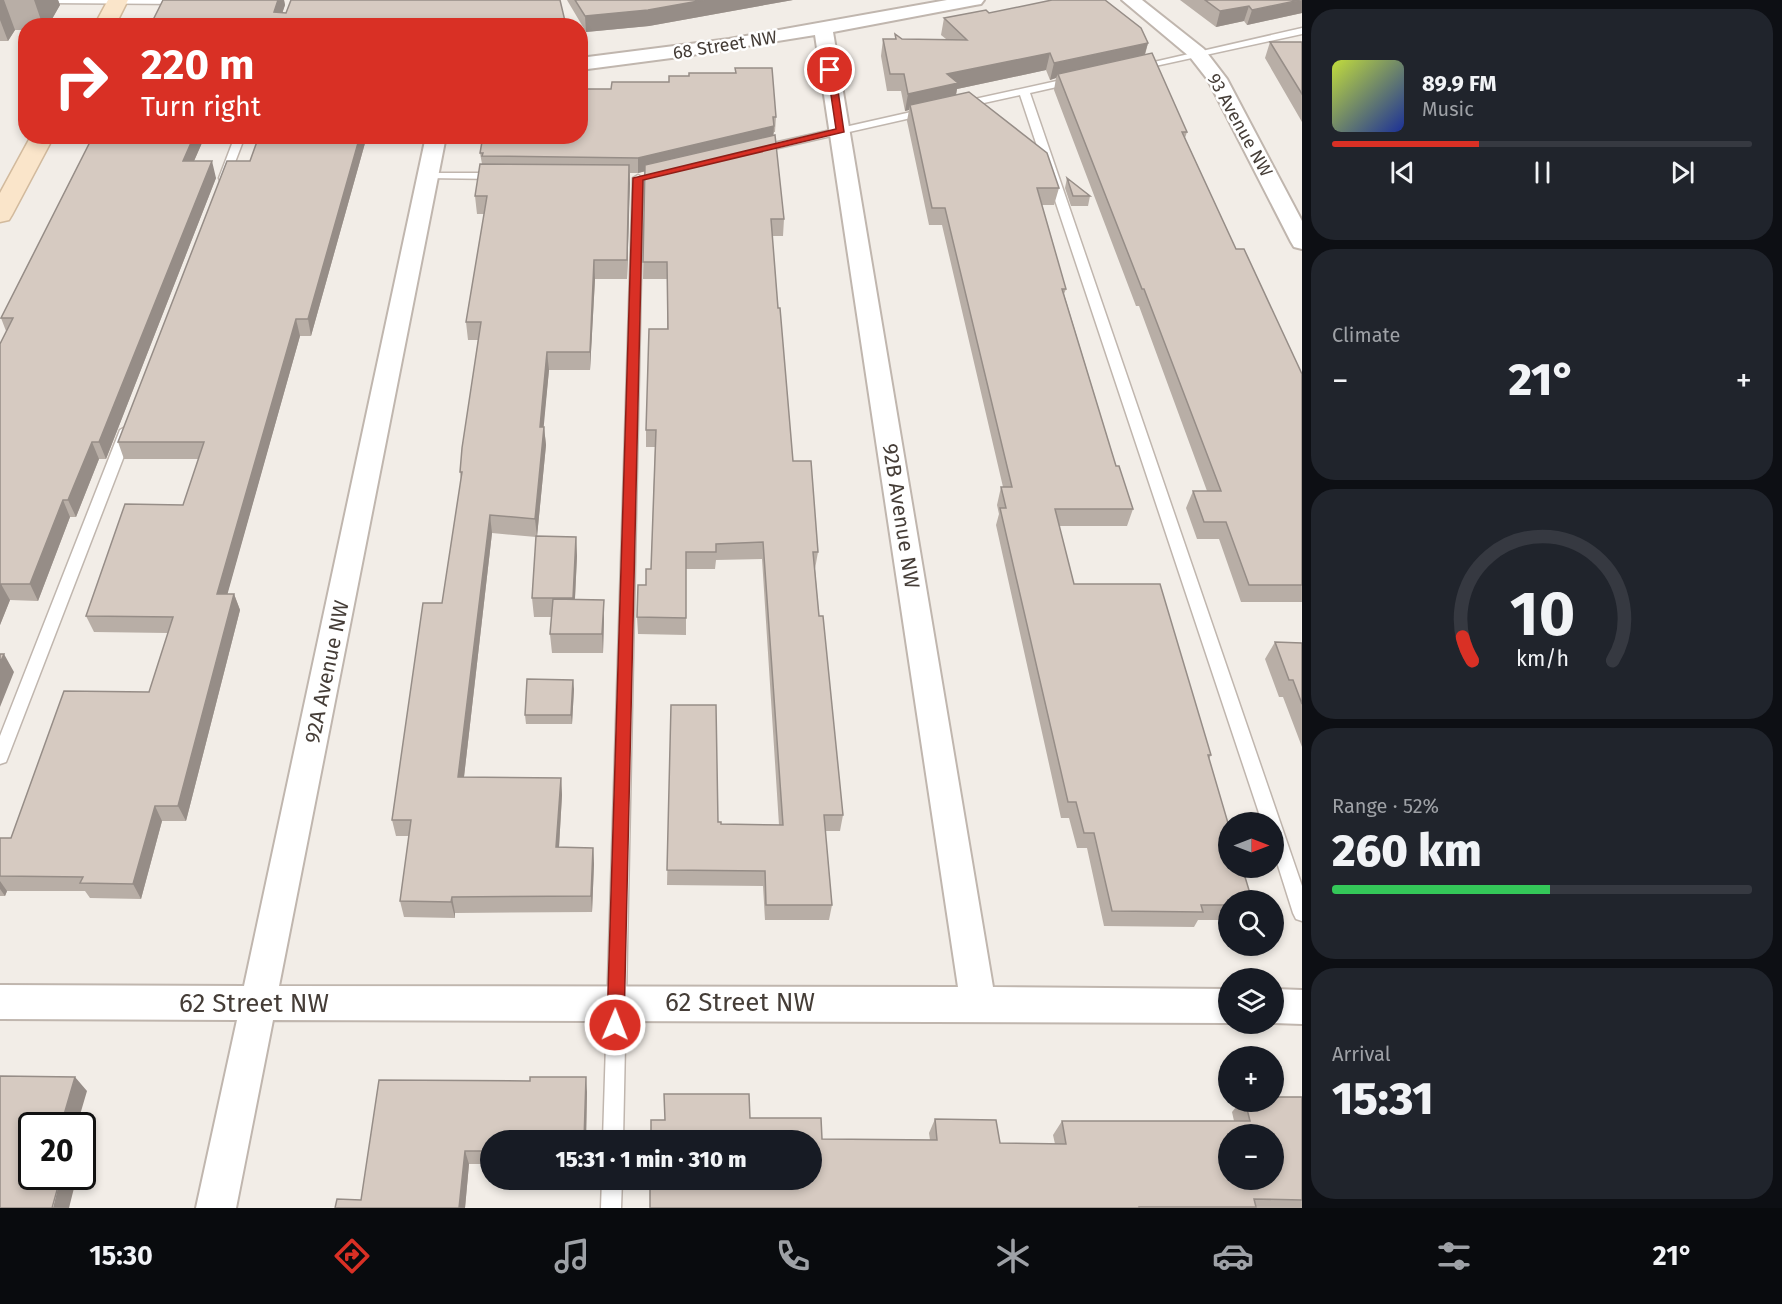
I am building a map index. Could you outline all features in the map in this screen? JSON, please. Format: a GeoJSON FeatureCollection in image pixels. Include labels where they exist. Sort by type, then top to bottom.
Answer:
{"type":"FeatureCollection","features":[{"type":"Feature","properties":{"kind":"street"},"geometry":{"type":"LineString","coordinates":[[108,18],[118,0]]}},
{"type":"Feature","properties":{"kind":"street","name":"68 Street NW"},"geometry":{"type":"LineString","coordinates":[[588,63],[671,54],[823,29],[975,0]]}},
{"type":"Feature","properties":{"kind":"street","name":"93 Avenue NW"},"geometry":{"type":"LineString","coordinates":[[1131,0],[1197,54],[1217,79],[1302,242]]}},
{"type":"Feature","properties":{"kind":"street","name":"92B Avenue NW"},"geometry":{"type":"LineString","coordinates":[[823,29],[841,130],[978,1003]]}},
{"type":"Feature","properties":{"kind":"street"},"geometry":{"type":"LineString","coordinates":[[0,215],[39,144]]}},
{"type":"Feature","properties":{"kind":"street","name":"92A Avenue NW"},"geometry":{"type":"LineString","coordinates":[[216,1208],[435,144]]}},
{"type":"Feature","properties":{"kind":"street","name":"62 Street NW"},"geometry":{"type":"LineString","coordinates":[[0,1002],[978,1003],[1218,1006]]}},
{"type":"Feature","properties":{"kind":"street"},"geometry":{"type":"LineString","coordinates":[[1284,1006],[1302,1006]]}},
{"type":"Feature","properties":{"kind":"lane"},"geometry":{"type":"LineString","coordinates":[[49,0],[189,1]]}},
{"type":"Feature","properties":{"kind":"lane"},"geometry":{"type":"LineString","coordinates":[[1128,68],[1302,31]]}},
{"type":"Feature","properties":{"kind":"lane"},"geometry":{"type":"LineString","coordinates":[[739,154],[1082,78]]}},
{"type":"Feature","properties":{"kind":"lane"},"geometry":{"type":"LineString","coordinates":[[1024,91],[1268,812]]}},
{"type":"Feature","properties":{"kind":"lane"},"geometry":{"type":"LineString","coordinates":[[219,192],[237,144]]}},
{"type":"Feature","properties":{"kind":"lane"},"geometry":{"type":"LineString","coordinates":[[429,176],[510,177]]}},
{"type":"Feature","properties":{"kind":"lane"},"geometry":{"type":"LineString","coordinates":[[613,1130],[638,177]]}},
{"type":"Feature","properties":{"kind":"lane"},"geometry":{"type":"LineString","coordinates":[[0,757],[133,414]]}},
{"type":"Feature","properties":{"kind":"lane"},"geometry":{"type":"LineString","coordinates":[[1284,858],[1302,913]]}},
{"type":"Feature","properties":{"kind":"lane"},"geometry":{"type":"LineString","coordinates":[[611,1208],[612,1190]]}},
{"type":"Feature","properties":{"kind":"building"},"geometry":{"type":"Polygon","coordinates":[[[163,0],[278,0],[274,12],[286,13],[291,0],[560,0],[564,18],[154,18],[163,0]]]}},
{"type":"Feature","properties":{"kind":"building"},"geometry":{"type":"Polygon","coordinates":[[[575,0],[704,0],[648,10],[585,16],[575,0]]]}},
{"type":"Feature","properties":{"kind":"building"},"geometry":{"type":"Polygon","coordinates":[[[1052,0],[1105,0],[1141,28],[1148,43],[1054,63],[1050,53],[947,74],[958,83],[908,94],[904,74],[890,74],[883,39],[896,39],[895,34],[902,39],[967,40],[944,18],[986,10],[989,13],[1052,0]]]}},
{"type":"Feature","properties":{"kind":"building"},"geometry":{"type":"Polygon","coordinates":[[[1205,0],[1300,0],[1252,10],[1249,6],[1220,11],[1205,0]]]}},
{"type":"Feature","properties":{"kind":"building"},"geometry":{"type":"Polygon","coordinates":[[[1270,42],[1302,42],[1302,94],[1270,42]]]}},
{"type":"Feature","properties":{"kind":"building"},"geometry":{"type":"Polygon","coordinates":[[[1152,53],[1187,132],[1182,132],[1236,249],[1244,249],[1302,374],[1302,585],[1249,585],[1226,522],[1204,522],[1193,491],[1221,491],[1144,289],[1142,289],[1058,74],[1152,53]]]}},
{"type":"Feature","properties":{"kind":"building"},"geometry":{"type":"Polygon","coordinates":[[[735,68],[772,68],[776,117],[773,117],[774,126],[638,158],[482,156],[483,153],[480,153],[482,144],[588,144],[588,89],[611,89],[612,82],[669,82],[669,76],[689,76],[689,73],[736,73],[735,68]]]}},
{"type":"Feature","properties":{"kind":"building"},"geometry":{"type":"Polygon","coordinates":[[[969,92],[1047,153],[1059,188],[1037,188],[1066,289],[1062,289],[1116,466],[1119,466],[1133,509],[1055,509],[1074,584],[1160,584],[1211,755],[1208,755],[1225,812],[1218,812],[1218,878],[1245,878],[1249,890],[1218,890],[1218,905],[1201,905],[1203,912],[1112,911],[1094,833],[1084,833],[1076,802],[1068,802],[1000,508],[1006,508],[1001,487],[1012,487],[945,208],[932,208],[910,105],[969,92]]]}},
{"type":"Feature","properties":{"kind":"building"},"geometry":{"type":"Polygon","coordinates":[[[775,135],[784,219],[771,219],[793,461],[811,461],[818,552],[813,552],[819,616],[823,616],[843,815],[824,815],[832,905],[766,905],[765,871],[667,870],[671,705],[716,705],[718,822],[721,824],[783,825],[763,542],[716,544],[716,552],[686,552],[686,618],[637,617],[638,585],[646,585],[646,569],[651,569],[656,430],[646,430],[649,329],[668,329],[667,262],[643,262],[645,165],[775,135]]]}},
{"type":"Feature","properties":{"kind":"building"},"geometry":{"type":"Polygon","coordinates":[[[89,144],[190,144],[183,161],[212,161],[99,442],[92,442],[68,500],[63,500],[30,584],[1,584],[0,587],[0,344],[13,318],[1,318],[89,144]]]}},
{"type":"Feature","properties":{"kind":"building"},"geometry":{"type":"Polygon","coordinates":[[[256,144],[358,144],[308,319],[296,319],[217,594],[234,594],[178,806],[155,806],[133,884],[80,883],[83,877],[0,876],[0,838],[11,838],[64,691],[149,692],[173,617],[86,616],[125,504],[183,505],[204,442],[118,442],[227,161],[250,161],[256,144]]]}},
{"type":"Feature","properties":{"kind":"building"},"geometry":{"type":"Polygon","coordinates":[[[480,164],[629,165],[627,260],[594,260],[590,352],[547,352],[540,427],[544,427],[535,519],[490,515],[458,777],[561,778],[556,847],[593,848],[591,896],[452,897],[451,902],[400,901],[411,820],[392,820],[423,603],[442,603],[462,472],[460,472],[462,448],[481,322],[466,322],[487,196],[475,196],[480,164]]]}},
{"type":"Feature","properties":{"kind":"building"},"geometry":{"type":"Polygon","coordinates":[[[1067,178],[1090,196],[1073,196],[1067,178]]]}},
{"type":"Feature","properties":{"kind":"building"},"geometry":{"type":"Polygon","coordinates":[[[536,536],[576,537],[573,598],[532,598],[536,536]]]}},
{"type":"Feature","properties":{"kind":"building"},"geometry":{"type":"Polygon","coordinates":[[[553,599],[604,600],[602,634],[550,634],[553,599]]]}},
{"type":"Feature","properties":{"kind":"building"},"geometry":{"type":"Polygon","coordinates":[[[1275,642],[1302,643],[1302,704],[1293,680],[1289,680],[1275,642]]]}},
{"type":"Feature","properties":{"kind":"building"},"geometry":{"type":"Polygon","coordinates":[[[527,679],[573,680],[571,715],[525,715],[527,679]]]}},
{"type":"Feature","properties":{"kind":"building"},"geometry":{"type":"Polygon","coordinates":[[[0,1076],[75,1077],[65,1112],[18,1112],[18,1190],[57,1190],[52,1208],[0,1208],[0,1076]]]}},
{"type":"Feature","properties":{"kind":"building"},"geometry":{"type":"Polygon","coordinates":[[[530,1077],[586,1077],[584,1130],[480,1130],[480,1151],[465,1151],[459,1208],[335,1208],[337,1199],[361,1200],[379,1080],[530,1081],[530,1077]]]}},
{"type":"Feature","properties":{"kind":"building"},"geometry":{"type":"Polygon","coordinates":[[[664,1094],[749,1094],[750,1118],[821,1118],[822,1130],[651,1130],[651,1120],[665,1120],[664,1094]]]}},
{"type":"Feature","properties":{"kind":"building"},"geometry":{"type":"Polygon","coordinates":[[[1284,1097],[1302,1097],[1302,1200],[1254,1199],[1256,1207],[650,1208],[650,1190],[822,1190],[822,1139],[937,1140],[935,1119],[996,1120],[1000,1143],[1066,1144],[1062,1121],[1250,1121],[1248,1112],[1284,1112],[1284,1097]]]}},
{"type":"Feature","properties":{"kind":"route"},"geometry":{"type":"LineString","coordinates":[[615,1025],[638,178],[841,130],[830,70]]}}]}
